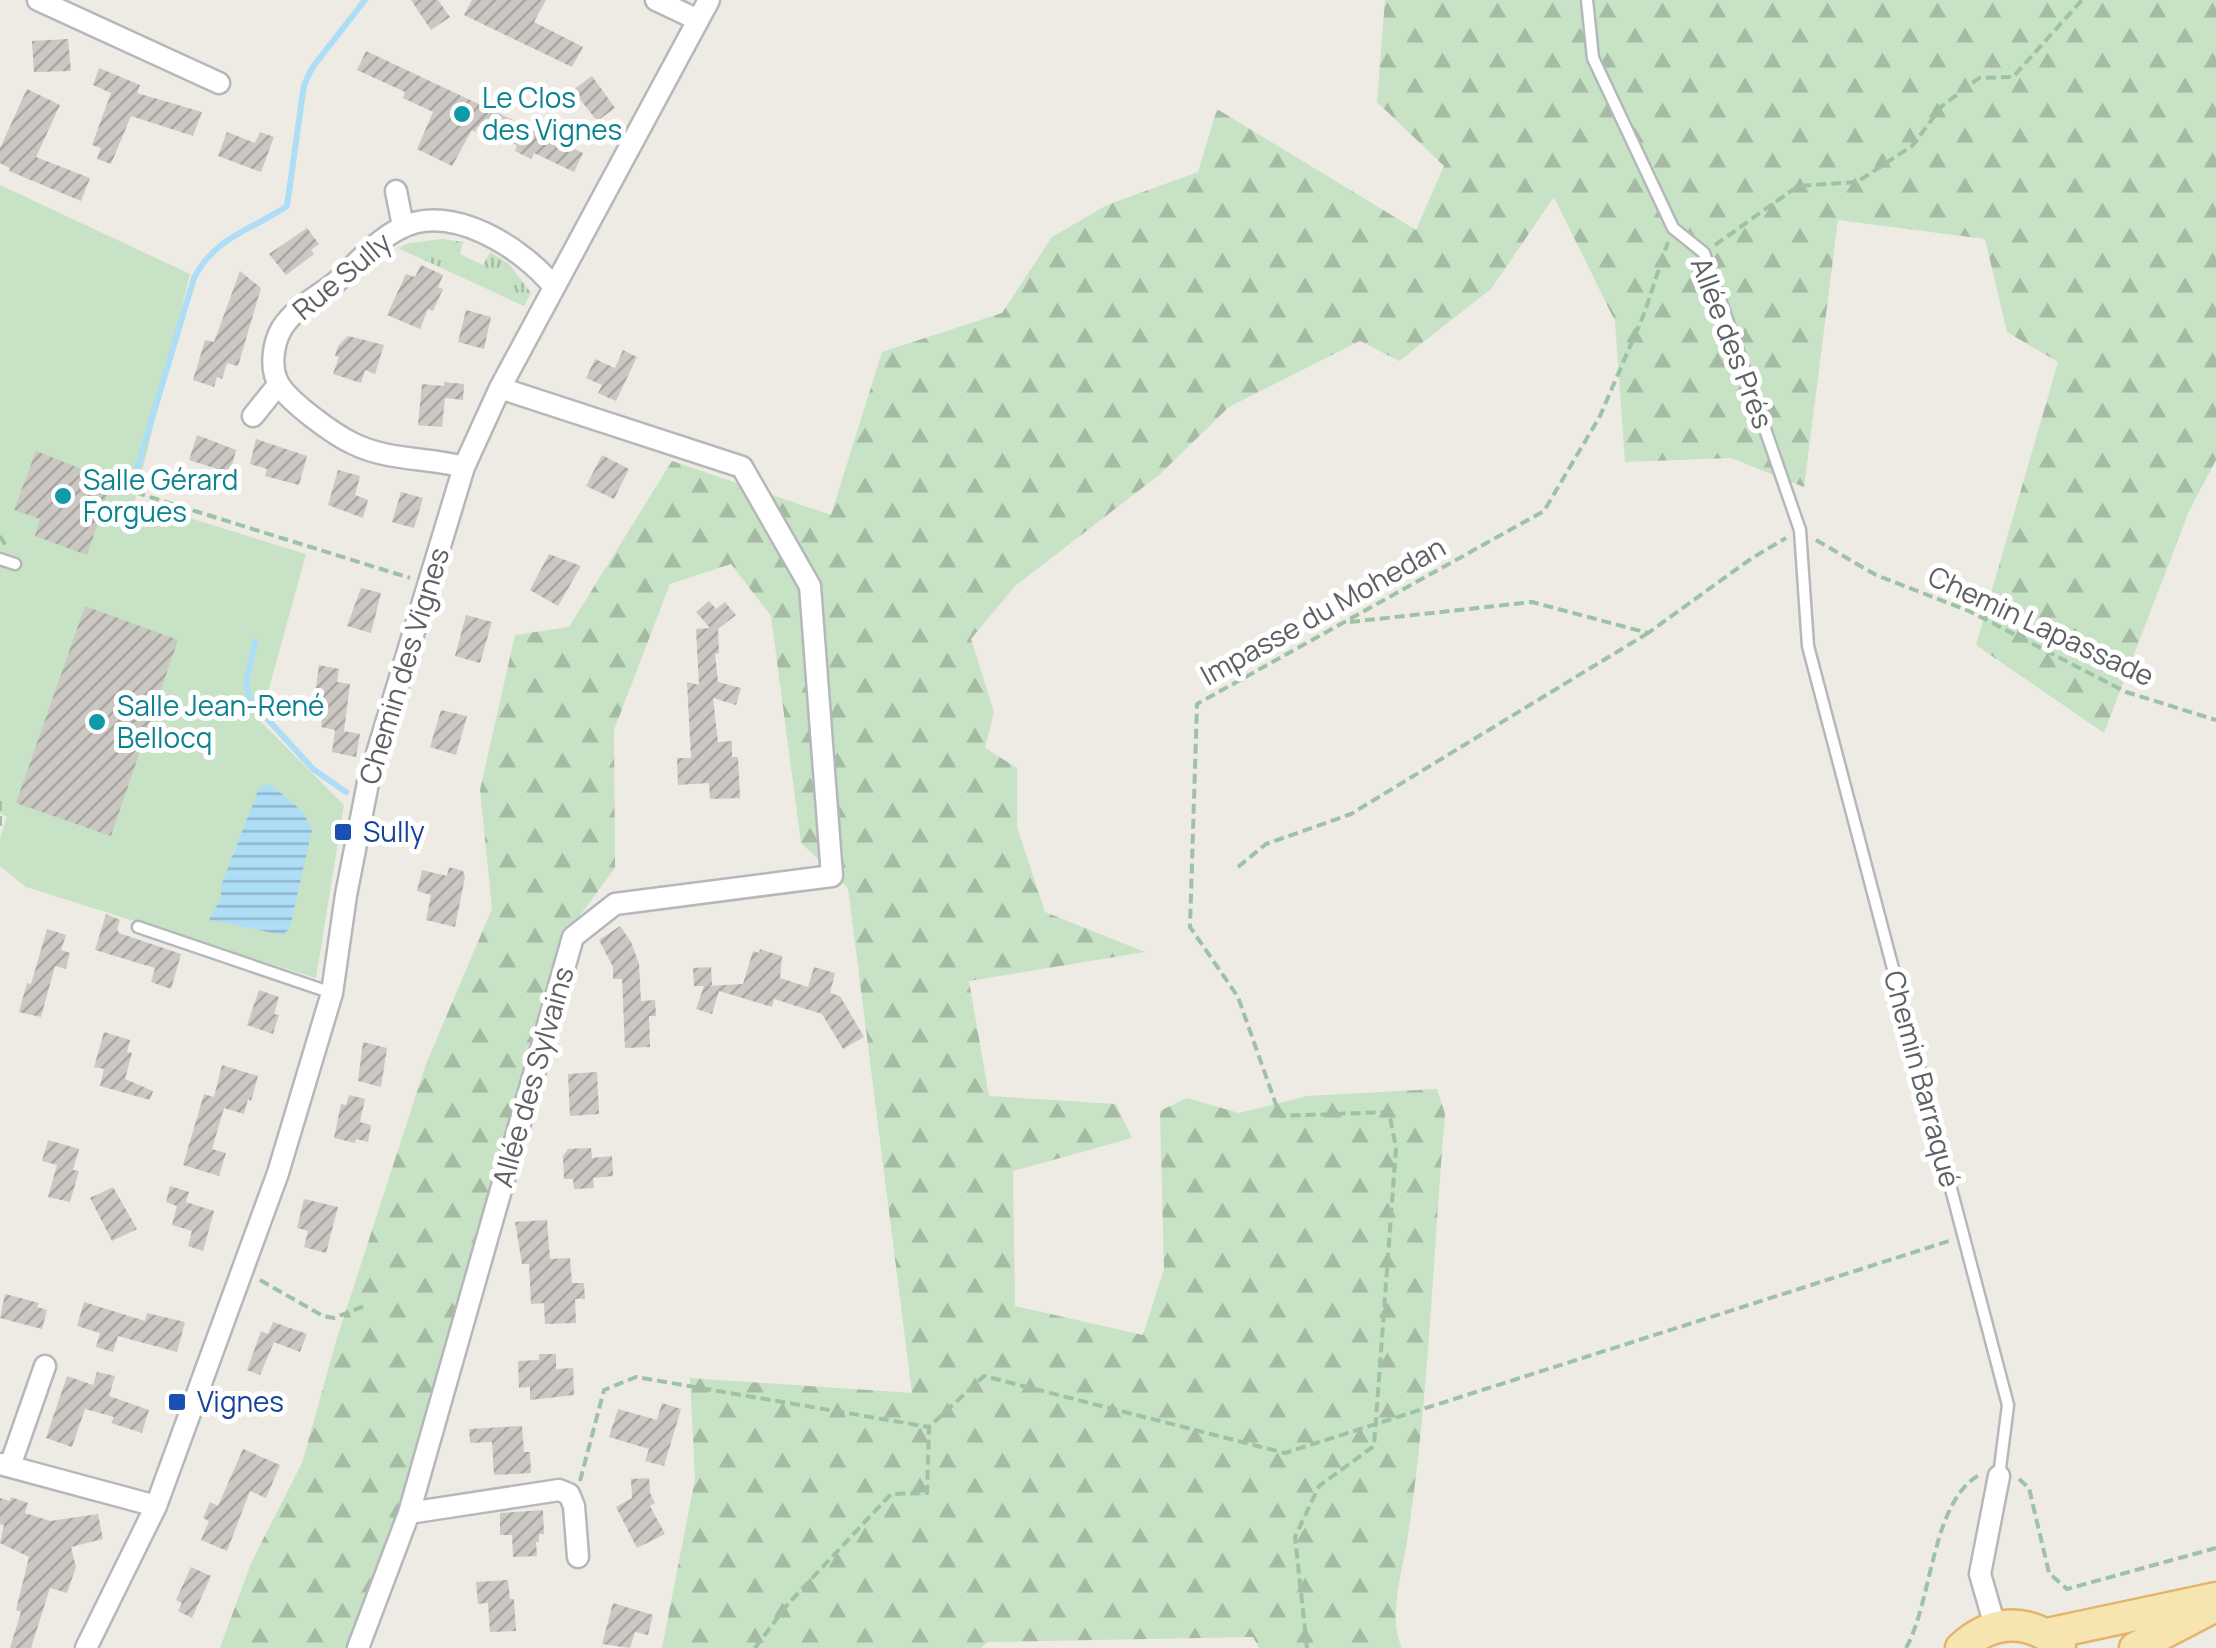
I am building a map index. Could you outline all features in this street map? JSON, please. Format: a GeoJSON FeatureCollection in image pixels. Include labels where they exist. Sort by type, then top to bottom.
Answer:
{"type":"FeatureCollection","features":[{"type":"Feature","properties":{"kind":"main road"},"geometry":{"type":"LineString","coordinates":[[1961,1648],[1977,1634],[1995,1626],[2030,1627],[2055,1641],[2216,1602]]}},
{"type":"Feature","properties":{"kind":"main road"},"geometry":{"type":"LineString","coordinates":[[2135,1648],[2216,1602]]}},
{"type":"Feature","properties":{"kind":"street"},"geometry":{"type":"LineString","coordinates":[[38,0],[219,83]]}},
{"type":"Feature","properties":{"kind":"street"},"geometry":{"type":"LineString","coordinates":[[656,0],[698,20]]}},
{"type":"Feature","properties":{"kind":"street","name":"Chemin des Vignes"},"geometry":{"type":"LineString","coordinates":[[86,1648],[156,1506],[278,1173],[332,993],[368,783],[464,467],[500,388],[709,0]]}},
{"type":"Feature","properties":{"kind":"street","name":"Rue Sully"},"geometry":{"type":"LineString","coordinates":[[396,190],[403,226]]}},
{"type":"Feature","properties":{"kind":"street","name":"Rue Sully"},"geometry":{"type":"LineString","coordinates":[[278,385],[272,357],[282,329],[376,244],[403,226],[424,222],[458,224],[489,233],[514,249],[554,287]]}},
{"type":"Feature","properties":{"kind":"street"},"geometry":{"type":"LineString","coordinates":[[253,416],[278,385],[350,442],[381,455],[464,467]]}},
{"type":"Feature","properties":{"kind":"street","name":"Allée des Sylvains"},"geometry":{"type":"LineString","coordinates":[[409,1513],[573,937],[615,904],[832,876],[810,586],[742,467],[500,388]]}},
{"type":"Feature","properties":{"kind":"street"},"geometry":{"type":"LineString","coordinates":[[46,1366],[5,1465],[156,1506]]}},
{"type":"Feature","properties":{"kind":"street","name":"Chemin Barraqué"},"geometry":{"type":"LineString","coordinates":[[1995,1626],[1980,1574],[1999,1476]]}},
{"type":"Feature","properties":{"kind":"street"},"geometry":{"type":"LineString","coordinates":[[358,1648],[409,1513],[560,1490],[569,1494],[574,1506],[578,1558]]}},
{"type":"Feature","properties":{"kind":"lane","name":"Allée des Prés"},"geometry":{"type":"LineString","coordinates":[[1587,0],[1592,58],[1673,228],[1704,253],[1800,530]]}},
{"type":"Feature","properties":{"kind":"lane","name":"Chemin Barraqué"},"geometry":{"type":"LineString","coordinates":[[1800,530],[1808,646],[2008,1405],[1999,1476]]}},
{"type":"Feature","properties":{"kind":"lane"},"geometry":{"type":"LineString","coordinates":[[0,558],[15,564]]}},
{"type":"Feature","properties":{"kind":"lane"},"geometry":{"type":"LineString","coordinates":[[138,928],[332,993]]}},
{"type":"Feature","properties":{"kind":"path"},"geometry":{"type":"LineString","coordinates":[[1704,253],[1798,186],[1856,182],[1912,146],[1942,106],[1979,78],[2013,77],[2082,0]]}},
{"type":"Feature","properties":{"kind":"path","name":"Impasse du Mohedan"},"geometry":{"type":"LineString","coordinates":[[1308,1648],[1295,1537],[1319,1486],[1374,1446],[1396,1148],[1389,1112],[1280,1116],[1238,997],[1190,927],[1196,704],[1544,510],[1600,416],[1644,314],[1673,228]]}},
{"type":"Feature","properties":{"kind":"path"},"geometry":{"type":"LineString","coordinates":[[120,488],[429,584]]}},
{"type":"Feature","properties":{"kind":"path"},"geometry":{"type":"LineString","coordinates":[[1238,867],[1266,844],[1352,814],[1648,633],[1752,558],[1800,530]]}},
{"type":"Feature","properties":{"kind":"path","name":"Chemin Lapassade"},"geometry":{"type":"LineString","coordinates":[[1800,530],[1876,575],[1969,611],[2126,692],[2216,720]]}},
{"type":"Feature","properties":{"kind":"path"},"geometry":{"type":"LineString","coordinates":[[1345,623],[1532,602],[1648,633]]}},
{"type":"Feature","properties":{"kind":"path"},"geometry":{"type":"LineString","coordinates":[[0,801],[0,827]]}},
{"type":"Feature","properties":{"kind":"path"},"geometry":{"type":"LineString","coordinates":[[755,1648],[786,1605],[891,1494],[927,1493],[929,1427],[984,1376],[1285,1454],[1964,1236]]}},
{"type":"Feature","properties":{"kind":"path"},"geometry":{"type":"LineString","coordinates":[[243,1270],[323,1316],[334,1318],[367,1305]]}},
{"type":"Feature","properties":{"kind":"path"},"geometry":{"type":"LineString","coordinates":[[574,1506],[604,1390],[636,1377],[929,1427]]}},
{"type":"Feature","properties":{"kind":"path"},"geometry":{"type":"LineString","coordinates":[[1906,1648],[1917,1628],[1948,1512],[1965,1482],[1984,1472],[2018,1478],[2029,1488],[2049,1573],[2067,1589],[2216,1548]]}},
{"type":"Feature","properties":{"kind":"green space"},"geometry":{"type":"Polygon","coordinates":[[[1385,0],[2216,0],[2216,460],[2189,511],[2104,733],[1976,645],[2058,362],[2007,332],[1985,239],[1838,220],[1804,487],[1731,458],[1625,462],[1615,321],[1554,197],[1491,289],[1399,361],[1360,341],[1229,407],[1159,475],[1015,586],[971,639],[994,712],[985,748],[1017,768],[1017,827],[1045,912],[1145,952],[969,981],[989,1096],[1116,1104],[1132,1138],[1013,1171],[1015,1306],[1143,1335],[1164,1269],[1160,1111],[1187,1098],[1239,1113],[1307,1096],[1437,1089],[1445,1114],[1421,1430],[1396,1607],[1402,1648],[1259,1648],[1253,1637],[988,1642],[981,1648],[662,1648],[695,1479],[690,1378],[912,1393],[848,888],[801,843],[771,616],[731,564],[670,584],[614,730],[615,868],[558,945],[401,1505],[346,1648],[220,1648],[251,1563],[302,1463],[337,1338],[426,1064],[492,909],[480,790],[515,635],[569,627],[672,461],[831,515],[882,352],[1002,313],[1052,237],[1107,205],[1198,172],[1217,109],[1416,230],[1444,166],[1377,102],[1385,0]]]}},
{"type":"Feature","properties":{"kind":"green space"},"geometry":{"type":"Polygon","coordinates":[[[0,185],[190,274],[135,501],[306,554],[260,721],[344,805],[316,978],[26,887],[0,866],[0,838],[7,817],[0,813],[0,185]]]}},
{"type":"Feature","properties":{"kind":"green space"},"geometry":{"type":"Polygon","coordinates":[[[443,239],[463,242],[460,254],[483,265],[490,252],[509,264],[531,293],[524,306],[398,248],[443,239]]]}},
{"type":"Feature","properties":{"kind":"water"},"geometry":{"type":"Polygon","coordinates":[[[270,784],[303,812],[312,830],[290,927],[283,935],[209,920],[221,898],[221,886],[259,788],[270,784]]]}},
{"type":"Feature","properties":{"kind":"building"},"geometry":{"type":"Polygon","coordinates":[[[411,0],[438,0],[450,17],[431,30],[411,0]]]}},
{"type":"Feature","properties":{"kind":"building"},"geometry":{"type":"Polygon","coordinates":[[[472,0],[546,0],[534,22],[583,47],[572,67],[464,15],[472,0]]]}},
{"type":"Feature","properties":{"kind":"building"},"geometry":{"type":"Polygon","coordinates":[[[68,39],[71,71],[34,72],[32,41],[68,39]]]}},
{"type":"Feature","properties":{"kind":"building","name":"Le Clos des Vignes"},"geometry":{"type":"Polygon","coordinates":[[[366,51],[583,153],[574,172],[534,153],[531,159],[515,151],[517,145],[478,126],[452,166],[417,149],[433,112],[403,98],[405,92],[357,70],[366,51]]]}},
{"type":"Feature","properties":{"kind":"building"},"geometry":{"type":"Polygon","coordinates":[[[99,68],[140,85],[137,93],[202,112],[193,136],[131,116],[111,164],[97,159],[101,148],[92,145],[111,93],[93,85],[99,68]]]}},
{"type":"Feature","properties":{"kind":"building"},"geometry":{"type":"Polygon","coordinates":[[[592,76],[615,108],[597,121],[573,90],[592,76]]]}},
{"type":"Feature","properties":{"kind":"building"},"geometry":{"type":"Polygon","coordinates":[[[27,89],[60,105],[36,157],[90,178],[81,201],[9,171],[0,163],[0,148],[27,89]]]}},
{"type":"Feature","properties":{"kind":"building"},"geometry":{"type":"Polygon","coordinates":[[[227,132],[255,143],[260,132],[274,137],[261,172],[218,156],[227,132]]]}},
{"type":"Feature","properties":{"kind":"building"},"geometry":{"type":"Polygon","coordinates":[[[307,228],[319,244],[311,250],[314,254],[286,275],[269,254],[307,228]]]}},
{"type":"Feature","properties":{"kind":"building"},"geometry":{"type":"Polygon","coordinates":[[[421,265],[443,275],[438,287],[443,289],[433,311],[428,309],[420,329],[387,315],[406,274],[415,277],[421,265]]]}},
{"type":"Feature","properties":{"kind":"building"},"geometry":{"type":"Polygon","coordinates":[[[240,271],[261,288],[238,366],[227,363],[222,379],[217,377],[214,387],[193,380],[205,340],[214,342],[240,271]]]}},
{"type":"Feature","properties":{"kind":"building"},"geometry":{"type":"Polygon","coordinates":[[[466,310],[491,317],[484,349],[458,342],[466,310]]]}},
{"type":"Feature","properties":{"kind":"building"},"geometry":{"type":"Polygon","coordinates":[[[348,336],[384,345],[375,374],[365,370],[361,383],[333,374],[338,346],[348,336]]]}},
{"type":"Feature","properties":{"kind":"building"},"geometry":{"type":"Polygon","coordinates":[[[623,350],[637,357],[616,401],[598,393],[602,385],[586,378],[595,359],[615,368],[623,350]]]}},
{"type":"Feature","properties":{"kind":"building"},"geometry":{"type":"Polygon","coordinates":[[[444,382],[464,384],[463,400],[445,398],[442,427],[418,425],[422,384],[444,386],[444,382]]]}},
{"type":"Feature","properties":{"kind":"building"},"geometry":{"type":"Polygon","coordinates":[[[197,435],[236,450],[230,473],[189,460],[197,435]]]}},
{"type":"Feature","properties":{"kind":"building"},"geometry":{"type":"Polygon","coordinates":[[[256,439],[307,456],[299,485],[265,476],[267,469],[250,464],[256,439]]]}},
{"type":"Feature","properties":{"kind":"building","name":"Salle Gérard Forgues"},"geometry":{"type":"Polygon","coordinates":[[[36,451],[112,481],[87,555],[35,536],[40,519],[14,510],[36,451]]]}},
{"type":"Feature","properties":{"kind":"building"},"geometry":{"type":"Polygon","coordinates":[[[602,455],[629,469],[614,499],[586,486],[602,455]]]}},
{"type":"Feature","properties":{"kind":"building"},"geometry":{"type":"Polygon","coordinates":[[[338,470],[360,476],[355,495],[368,500],[363,518],[328,505],[338,470]]]}},
{"type":"Feature","properties":{"kind":"building"},"geometry":{"type":"Polygon","coordinates":[[[401,492],[423,498],[414,528],[392,522],[401,492]]]}},
{"type":"Feature","properties":{"kind":"building"},"geometry":{"type":"Polygon","coordinates":[[[549,554],[581,566],[558,606],[530,590],[549,554]]]}},
{"type":"Feature","properties":{"kind":"building"},"geometry":{"type":"Polygon","coordinates":[[[361,588],[381,593],[371,633],[347,626],[361,588]]]}},
{"type":"Feature","properties":{"kind":"building"},"geometry":{"type":"Polygon","coordinates":[[[709,601],[716,609],[725,602],[736,615],[718,629],[719,653],[715,654],[718,682],[741,688],[736,705],[713,698],[718,742],[732,741],[732,757],[738,757],[740,798],[710,799],[709,783],[678,785],[677,758],[691,758],[687,682],[699,685],[696,629],[710,628],[696,612],[709,601]]]}},
{"type":"Feature","properties":{"kind":"building","name":"Salle Jean-René Bellocq"},"geometry":{"type":"Polygon","coordinates":[[[85,606],[178,640],[111,836],[16,803],[85,606]]]}},
{"type":"Feature","properties":{"kind":"building"},"geometry":{"type":"Polygon","coordinates":[[[466,615],[492,622],[480,663],[455,656],[466,615]]]}},
{"type":"Feature","properties":{"kind":"building"},"geometry":{"type":"Polygon","coordinates":[[[319,665],[339,669],[337,682],[350,684],[344,731],[360,734],[356,757],[332,752],[335,730],[321,727],[324,702],[314,701],[319,665]]]}},
{"type":"Feature","properties":{"kind":"building"},"geometry":{"type":"Polygon","coordinates":[[[441,710],[467,716],[456,755],[430,747],[441,710]]]}},
{"type":"Feature","properties":{"kind":"building"},"geometry":{"type":"Polygon","coordinates":[[[449,867],[463,871],[465,877],[455,927],[426,920],[431,895],[417,891],[422,870],[447,876],[449,867]]]}},
{"type":"Feature","properties":{"kind":"building"},"geometry":{"type":"Polygon","coordinates":[[[106,914],[120,920],[119,933],[181,954],[171,989],[151,982],[155,968],[95,950],[106,914]]]}},
{"type":"Feature","properties":{"kind":"building"},"geometry":{"type":"Polygon","coordinates":[[[620,926],[639,964],[641,1001],[655,1000],[656,1016],[649,1016],[650,1047],[625,1048],[622,979],[613,979],[613,967],[599,940],[620,926]]]}},
{"type":"Feature","properties":{"kind":"building"},"geometry":{"type":"Polygon","coordinates":[[[47,929],[66,935],[61,950],[70,953],[66,969],[55,966],[41,1017],[19,1012],[47,929]]]}},
{"type":"Feature","properties":{"kind":"building"},"geometry":{"type":"Polygon","coordinates":[[[760,949],[782,956],[780,978],[808,987],[814,967],[835,973],[830,993],[840,996],[864,1037],[843,1049],[822,1014],[774,999],[772,1007],[719,991],[712,1014],[696,1009],[704,986],[694,986],[693,968],[711,967],[712,985],[708,986],[743,984],[753,951],[759,953],[760,949]]]}},
{"type":"Feature","properties":{"kind":"building"},"geometry":{"type":"Polygon","coordinates":[[[259,990],[279,997],[273,1034],[247,1025],[259,990]]]}},
{"type":"Feature","properties":{"kind":"building"},"geometry":{"type":"Polygon","coordinates":[[[104,1032],[130,1040],[127,1052],[132,1053],[125,1079],[153,1091],[150,1100],[100,1086],[104,1069],[94,1067],[104,1032]]]}},
{"type":"Feature","properties":{"kind":"building"},"geometry":{"type":"Polygon","coordinates":[[[363,1042],[387,1048],[381,1087],[358,1081],[363,1042]]]}},
{"type":"Feature","properties":{"kind":"building"},"geometry":{"type":"Polygon","coordinates":[[[222,1065],[258,1076],[244,1114],[224,1108],[212,1149],[226,1153],[219,1176],[183,1165],[204,1094],[214,1097],[222,1065]]]}},
{"type":"Feature","properties":{"kind":"building"},"geometry":{"type":"Polygon","coordinates":[[[597,1072],[599,1114],[570,1116],[568,1074],[597,1072]]]}},
{"type":"Feature","properties":{"kind":"building"},"geometry":{"type":"Polygon","coordinates":[[[349,1095],[365,1099],[360,1122],[371,1125],[368,1142],[334,1138],[341,1104],[346,1105],[349,1095]]]}},
{"type":"Feature","properties":{"kind":"building"},"geometry":{"type":"Polygon","coordinates":[[[48,1140],[79,1149],[73,1170],[79,1171],[70,1202],[48,1197],[57,1165],[42,1161],[48,1140]]]}},
{"type":"Feature","properties":{"kind":"building"},"geometry":{"type":"Polygon","coordinates":[[[591,1148],[592,1158],[612,1156],[613,1176],[593,1178],[594,1188],[574,1189],[573,1179],[564,1179],[563,1156],[568,1149],[591,1148]]]}},
{"type":"Feature","properties":{"kind":"building"},"geometry":{"type":"Polygon","coordinates":[[[170,1186],[189,1192],[186,1202],[214,1211],[203,1251],[188,1246],[192,1231],[172,1225],[177,1206],[166,1202],[170,1186]]]}},
{"type":"Feature","properties":{"kind":"building"},"geometry":{"type":"Polygon","coordinates":[[[113,1187],[137,1229],[112,1241],[90,1198],[113,1187]]]}},
{"type":"Feature","properties":{"kind":"building"},"geometry":{"type":"Polygon","coordinates":[[[304,1199],[338,1207],[326,1253],[304,1247],[308,1231],[297,1228],[304,1199]]]}},
{"type":"Feature","properties":{"kind":"building"},"geometry":{"type":"Polygon","coordinates":[[[547,1220],[550,1259],[570,1258],[572,1283],[584,1283],[585,1299],[575,1299],[576,1323],[545,1324],[544,1303],[531,1304],[529,1264],[522,1264],[515,1222],[547,1220]]]}},
{"type":"Feature","properties":{"kind":"building"},"geometry":{"type":"Polygon","coordinates":[[[5,1294],[39,1303],[37,1307],[47,1310],[42,1329],[0,1318],[5,1294]]]}},
{"type":"Feature","properties":{"kind":"building"},"geometry":{"type":"Polygon","coordinates":[[[84,1302],[145,1321],[147,1313],[185,1322],[177,1352],[118,1336],[113,1352],[96,1347],[100,1333],[77,1326],[84,1302]]]}},
{"type":"Feature","properties":{"kind":"building"},"geometry":{"type":"Polygon","coordinates":[[[273,1322],[307,1334],[300,1352],[274,1342],[260,1375],[247,1370],[261,1331],[268,1334],[273,1322]]]}},
{"type":"Feature","properties":{"kind":"building"},"geometry":{"type":"Polygon","coordinates":[[[539,1354],[556,1354],[556,1369],[573,1368],[574,1395],[530,1400],[530,1387],[519,1388],[518,1361],[539,1360],[539,1354]]]}},
{"type":"Feature","properties":{"kind":"building"},"geometry":{"type":"Polygon","coordinates":[[[97,1372],[115,1376],[109,1396],[149,1410],[142,1433],[111,1423],[114,1417],[85,1409],[72,1447],[46,1438],[67,1376],[93,1385],[97,1372]]]}},
{"type":"Feature","properties":{"kind":"building"},"geometry":{"type":"Polygon","coordinates":[[[662,1403],[681,1409],[664,1466],[645,1461],[649,1449],[609,1437],[618,1409],[657,1420],[662,1403]]]}},
{"type":"Feature","properties":{"kind":"building"},"geometry":{"type":"Polygon","coordinates":[[[522,1426],[531,1473],[494,1475],[492,1442],[470,1443],[469,1429],[522,1426]]]}},
{"type":"Feature","properties":{"kind":"building"},"geometry":{"type":"Polygon","coordinates":[[[243,1449],[280,1465],[266,1498],[250,1491],[227,1551],[201,1540],[209,1521],[203,1518],[210,1502],[218,1506],[243,1449]]]}},
{"type":"Feature","properties":{"kind":"building"},"geometry":{"type":"Polygon","coordinates":[[[649,1478],[655,1503],[650,1506],[665,1534],[637,1548],[616,1507],[632,1498],[631,1479],[649,1478]]]}},
{"type":"Feature","properties":{"kind":"building"},"geometry":{"type":"Polygon","coordinates":[[[11,1497],[28,1503],[25,1513],[50,1521],[98,1514],[103,1539],[71,1547],[76,1567],[67,1593],[50,1588],[31,1648],[10,1648],[21,1612],[16,1610],[29,1557],[0,1543],[4,1525],[0,1524],[0,1498],[10,1501],[11,1497]]]}},
{"type":"Feature","properties":{"kind":"building"},"geometry":{"type":"Polygon","coordinates":[[[543,1510],[544,1534],[539,1534],[536,1542],[537,1556],[513,1557],[512,1535],[500,1535],[500,1513],[543,1510]]]}},
{"type":"Feature","properties":{"kind":"building"},"geometry":{"type":"Polygon","coordinates":[[[191,1567],[211,1576],[192,1618],[178,1611],[182,1603],[176,1600],[191,1567]]]}},
{"type":"Feature","properties":{"kind":"building"},"geometry":{"type":"Polygon","coordinates":[[[508,1580],[516,1631],[490,1632],[488,1603],[478,1604],[476,1582],[508,1580]]]}},
{"type":"Feature","properties":{"kind":"building"},"geometry":{"type":"Polygon","coordinates":[[[613,1603],[653,1615],[648,1635],[635,1632],[630,1648],[602,1644],[613,1603]]]}},
{"type":"Feature","properties":{"kind":"waterway"},"geometry":{"type":"LineString","coordinates":[[137,469],[194,278],[223,243],[287,206],[304,85],[312,68],[365,0]]}},
{"type":"Feature","properties":{"kind":"waterway"},"geometry":{"type":"LineString","coordinates":[[255,641],[246,685],[250,700],[313,769],[346,792]]}},
{"type":"Feature","properties":{"kind":"place","name":"Le Clos des Vignes"},"geometry":{"type":"Point","coordinates":[462,114]}},
{"type":"Feature","properties":{"kind":"place","name":"Salle Gérard Forgues"},"geometry":{"type":"Point","coordinates":[63,496]}},
{"type":"Feature","properties":{"kind":"place","name":"Salle Jean-René Bellocq"},"geometry":{"type":"Point","coordinates":[97,722]}},
{"type":"Feature","properties":{"kind":"place","name":"Sully"},"geometry":{"type":"Point","coordinates":[343,832]}},
{"type":"Feature","properties":{"kind":"place","name":"Vignes"},"geometry":{"type":"Point","coordinates":[177,1402]}}]}
